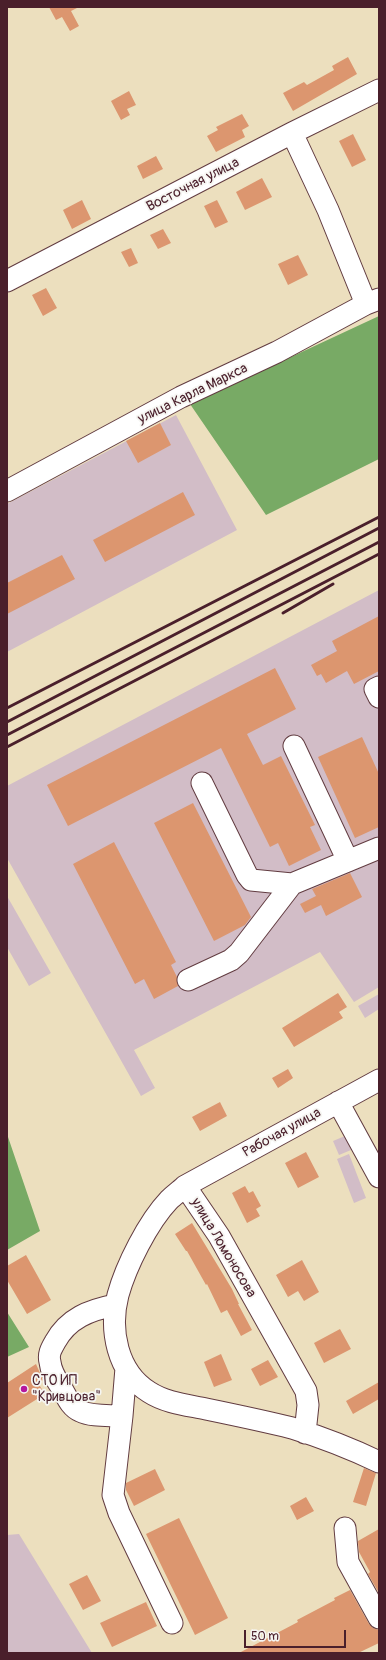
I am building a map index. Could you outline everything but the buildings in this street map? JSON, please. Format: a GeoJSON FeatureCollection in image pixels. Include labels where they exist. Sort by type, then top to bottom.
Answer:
{"type":"FeatureCollection","features":[{"type":"Feature","properties":{"kind":"street","name":"Восточная улица"},"geometry":{"type":"LineString","coordinates":[[7,281],[292,133],[379,90]]}},
{"type":"Feature","properties":{"kind":"street"},"geometry":{"type":"LineString","coordinates":[[292,133],[373,301]]}},
{"type":"Feature","properties":{"kind":"street","name":"улица Карла Маркса"},"geometry":{"type":"LineString","coordinates":[[7,491],[181,397],[277,352],[373,301]]}},
{"type":"Feature","properties":{"kind":"street"},"geometry":{"type":"LineString","coordinates":[[379,687],[375,689],[379,697]]}},
{"type":"Feature","properties":{"kind":"street"},"geometry":{"type":"LineString","coordinates":[[294,746],[348,861]]}},
{"type":"Feature","properties":{"kind":"street"},"geometry":{"type":"LineString","coordinates":[[202,783],[247,875],[251,880],[292,884],[379,848]]}},
{"type":"Feature","properties":{"kind":"street"},"geometry":{"type":"LineString","coordinates":[[188,980],[230,960],[239,953],[292,884]]}},
{"type":"Feature","properties":{"kind":"street","name":"Рабочая улица"},"geometry":{"type":"LineString","coordinates":[[185,1186],[379,1080]]}},
{"type":"Feature","properties":{"kind":"street"},"geometry":{"type":"LineString","coordinates":[[338,1102],[379,1177]]}},
{"type":"Feature","properties":{"kind":"street","name":"улица Ломоносова"},"geometry":{"type":"LineString","coordinates":[[305,1433],[308,1405],[306,1391],[220,1236],[185,1186],[169,1201],[145,1234],[122,1282],[115,1305],[113,1325],[116,1342],[121,1360],[133,1378],[148,1392],[169,1401],[285,1427],[305,1433],[378,1461]]}},
{"type":"Feature","properties":{"kind":"street"},"geometry":{"type":"LineString","coordinates":[[115,1305],[89,1312],[71,1321],[58,1335],[50,1350],[49,1361],[52,1373],[72,1405],[89,1414],[122,1416]]}},
{"type":"Feature","properties":{"kind":"street"},"geometry":{"type":"LineString","coordinates":[[126,1368],[113,1495],[118,1513],[172,1624]]}},
{"type":"Feature","properties":{"kind":"street"},"geometry":{"type":"LineString","coordinates":[[345,1528],[348,1562],[379,1618]]}},
{"type":"Feature","properties":{"kind":"shaded area"},"geometry":{"type":"Polygon","coordinates":[[[176,415],[237,530],[7,652],[7,504],[176,415]]]}},
{"type":"Feature","properties":{"kind":"shaded area"},"geometry":{"type":"Polygon","coordinates":[[[379,590],[379,987],[354,1002],[320,952],[134,1050],[155,1088],[141,1096],[7,858],[7,786],[379,590]]]}},
{"type":"Feature","properties":{"kind":"shaded area"},"geometry":{"type":"Polygon","coordinates":[[[7,896],[51,973],[29,986],[7,947],[7,896]]]}},
{"type":"Feature","properties":{"kind":"shaded area"},"geometry":{"type":"Polygon","coordinates":[[[379,994],[379,1009],[365,1018],[358,1006],[379,994]]]}},
{"type":"Feature","properties":{"kind":"shaded area"},"geometry":{"type":"Polygon","coordinates":[[[345,1136],[351,1150],[339,1155],[333,1141],[345,1136]]]}},
{"type":"Feature","properties":{"kind":"shaded area"},"geometry":{"type":"Polygon","coordinates":[[[349,1154],[366,1198],[354,1203],[337,1159],[349,1154]]]}},
{"type":"Feature","properties":{"kind":"shaded area"},"geometry":{"type":"Polygon","coordinates":[[[19,1534],[92,1653],[7,1653],[7,1535],[19,1534]]]}},
{"type":"Feature","properties":{"kind":"green space"},"geometry":{"type":"Polygon","coordinates":[[[379,316],[379,459],[266,515],[190,404],[379,316]]]}},
{"type":"Feature","properties":{"kind":"green space"},"geometry":{"type":"Polygon","coordinates":[[[7,1134],[40,1231],[7,1250],[7,1134]]]}},
{"type":"Feature","properties":{"kind":"green space"},"geometry":{"type":"Polygon","coordinates":[[[7,1312],[29,1347],[7,1357],[7,1312]]]}},
{"type":"Feature","properties":{"kind":"railway"},"geometry":{"type":"LineString","coordinates":[[7,708],[379,517]]}},
{"type":"Feature","properties":{"kind":"railway"},"geometry":{"type":"LineString","coordinates":[[7,722],[379,528]]}},
{"type":"Feature","properties":{"kind":"railway"},"geometry":{"type":"LineString","coordinates":[[7,735],[379,542]]}},
{"type":"Feature","properties":{"kind":"railway"},"geometry":{"type":"LineString","coordinates":[[7,747],[379,554]]}},
{"type":"Feature","properties":{"kind":"railway"},"geometry":{"type":"LineString","coordinates":[[283,613],[333,584]]}},
{"type":"Feature","properties":{"kind":"place","name":"СТО ИП \"Кривцова\""},"geometry":{"type":"Point","coordinates":[24,1389]}}]}
